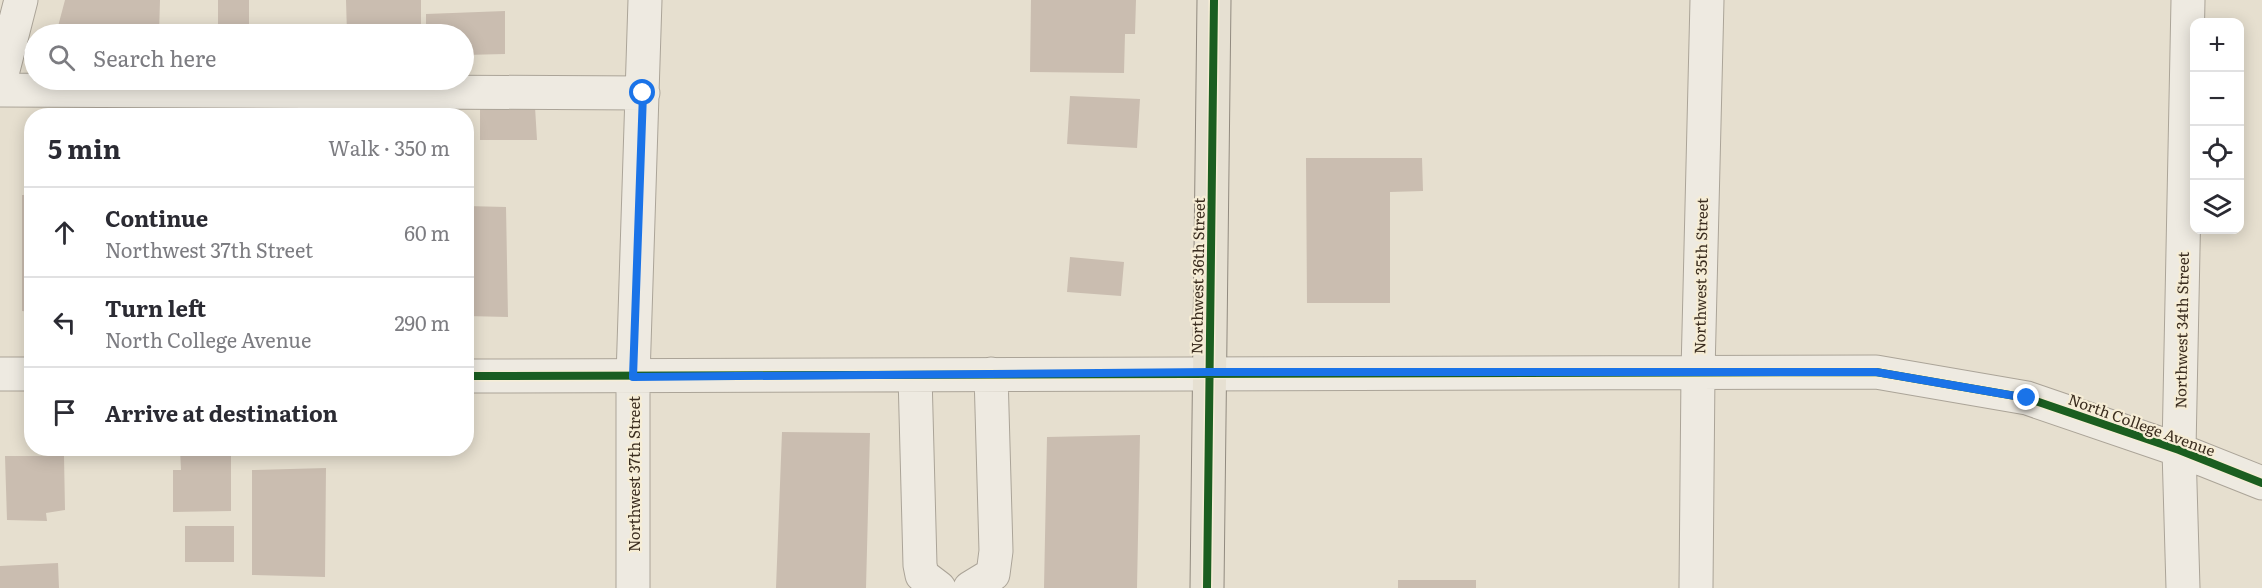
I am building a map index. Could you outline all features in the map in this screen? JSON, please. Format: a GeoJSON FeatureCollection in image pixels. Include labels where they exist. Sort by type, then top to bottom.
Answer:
{"type":"FeatureCollection","features":[{"type":"Feature","properties":{"kind":"main road","name":"Northwest 36th Street"},"geometry":{"type":"LineString","coordinates":[[1207,588],[1214,0]]}},
{"type":"Feature","properties":{"kind":"street"},"geometry":{"type":"LineString","coordinates":[[0,82],[21,0]]}},
{"type":"Feature","properties":{"kind":"street","name":"Northwest 37th Street"},"geometry":{"type":"LineString","coordinates":[[633,588],[633,377],[645,0]]}},
{"type":"Feature","properties":{"kind":"street","name":"Northwest 35th Street"},"geometry":{"type":"LineString","coordinates":[[1696,588],[1698,372],[1707,0]]}},
{"type":"Feature","properties":{"kind":"street","name":"Northwest 34th Street"},"geometry":{"type":"LineString","coordinates":[[2183,588],[2179,450],[2188,0]]}},
{"type":"Feature","properties":{"kind":"street"},"geometry":{"type":"LineString","coordinates":[[0,90],[643,93]]}},
{"type":"Feature","properties":{"kind":"street","name":"North College Avenue"},"geometry":{"type":"LineString","coordinates":[[474,376],[633,377],[1209,372],[1876,372],[2027,398],[2179,450],[2262,483]]}},
{"type":"Feature","properties":{"kind":"street"},"geometry":{"type":"LineString","coordinates":[[0,374],[24,374]]}},
{"type":"Feature","properties":{"kind":"street"},"geometry":{"type":"LineString","coordinates":[[970,588],[993,574],[996,551],[991,374]]}},
{"type":"Feature","properties":{"kind":"street"},"geometry":{"type":"LineString","coordinates":[[915,375],[920,566],[922,575],[939,588]]}},
{"type":"Feature","properties":{"kind":"building"},"geometry":{"type":"Polygon","coordinates":[[[65,0],[160,0],[159,24],[59,24],[65,0]]]}},
{"type":"Feature","properties":{"kind":"building"},"geometry":{"type":"Polygon","coordinates":[[[218,0],[249,0],[249,24],[218,24],[218,0]]]}},
{"type":"Feature","properties":{"kind":"building"},"geometry":{"type":"Polygon","coordinates":[[[346,0],[421,0],[421,24],[347,24],[346,0]]]}},
{"type":"Feature","properties":{"kind":"building"},"geometry":{"type":"Polygon","coordinates":[[[1031,0],[1136,0],[1135,34],[1125,34],[1124,73],[1030,72],[1031,0]]]}},
{"type":"Feature","properties":{"kind":"building"},"geometry":{"type":"Polygon","coordinates":[[[505,11],[505,54],[474,55],[474,24],[426,24],[426,14],[505,11]]]}},
{"type":"Feature","properties":{"kind":"building"},"geometry":{"type":"Polygon","coordinates":[[[1070,96],[1140,99],[1137,148],[1067,144],[1070,96]]]}},
{"type":"Feature","properties":{"kind":"building"},"geometry":{"type":"Polygon","coordinates":[[[450,100],[450,108],[421,108],[421,101],[450,100]]]}},
{"type":"Feature","properties":{"kind":"building"},"geometry":{"type":"Polygon","coordinates":[[[535,107],[537,140],[480,140],[480,108],[535,107]]]}},
{"type":"Feature","properties":{"kind":"building"},"geometry":{"type":"Polygon","coordinates":[[[1306,158],[1422,158],[1423,191],[1390,192],[1390,303],[1307,303],[1306,158]]]}},
{"type":"Feature","properties":{"kind":"building"},"geometry":{"type":"Polygon","coordinates":[[[22,195],[24,195],[24,311],[22,311],[22,195]]]}},
{"type":"Feature","properties":{"kind":"building"},"geometry":{"type":"Polygon","coordinates":[[[474,206],[506,207],[508,317],[474,316],[474,206]]]}},
{"type":"Feature","properties":{"kind":"building"},"geometry":{"type":"Polygon","coordinates":[[[1070,257],[1124,262],[1121,296],[1067,292],[1070,257]]]}},
{"type":"Feature","properties":{"kind":"building"},"geometry":{"type":"Polygon","coordinates":[[[782,432],[870,433],[866,588],[776,588],[782,432]]]}},
{"type":"Feature","properties":{"kind":"building"},"geometry":{"type":"Polygon","coordinates":[[[1140,435],[1137,588],[1044,588],[1047,437],[1140,435]]]}},
{"type":"Feature","properties":{"kind":"building"},"geometry":{"type":"Polygon","coordinates":[[[5,456],[64,456],[65,510],[46,513],[47,521],[7,520],[5,456]]]}},
{"type":"Feature","properties":{"kind":"building"},"geometry":{"type":"Polygon","coordinates":[[[180,456],[231,456],[231,511],[173,512],[173,470],[181,470],[180,456]]]}},
{"type":"Feature","properties":{"kind":"building"},"geometry":{"type":"Polygon","coordinates":[[[326,468],[325,577],[252,575],[252,470],[326,468]]]}},
{"type":"Feature","properties":{"kind":"building"},"geometry":{"type":"Polygon","coordinates":[[[185,526],[234,526],[234,562],[185,562],[185,526]]]}},
{"type":"Feature","properties":{"kind":"building"},"geometry":{"type":"Polygon","coordinates":[[[58,563],[59,588],[0,588],[0,566],[58,563]]]}},
{"type":"Feature","properties":{"kind":"building"},"geometry":{"type":"Polygon","coordinates":[[[1398,580],[1476,580],[1476,588],[1398,588],[1398,580]]]}},
{"type":"Feature","properties":{"kind":"cycle path"},"geometry":{"type":"LineString","coordinates":[[1207,588],[1214,0]]}},
{"type":"Feature","properties":{"kind":"cycle path"},"geometry":{"type":"LineString","coordinates":[[474,376],[1876,372],[2027,398],[2179,450],[2262,483]]}},
{"type":"Feature","properties":{"kind":"route"},"geometry":{"type":"LineString","coordinates":[[643,93],[633,377],[1209,372],[1876,372],[2027,398]]}}]}
